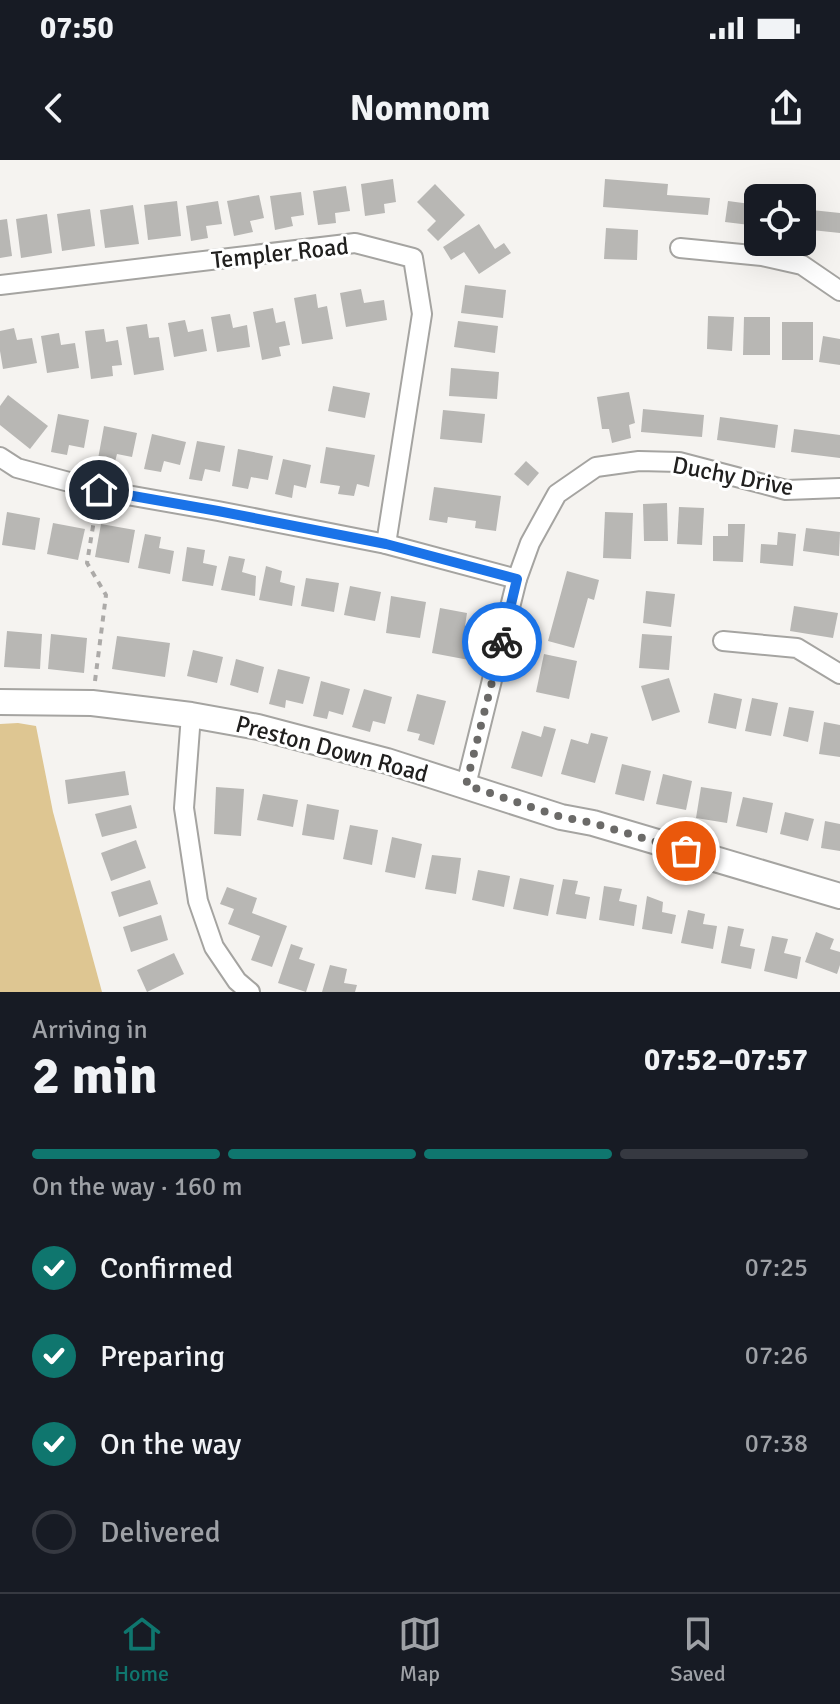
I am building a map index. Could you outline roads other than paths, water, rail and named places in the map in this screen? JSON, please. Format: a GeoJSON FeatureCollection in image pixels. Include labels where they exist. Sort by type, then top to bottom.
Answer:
{"type":"FeatureCollection","features":[{"type":"Feature","properties":{"kind":"street","name":"Templer Road"},"geometry":{"type":"LineString","coordinates":[[0,285],[355,243],[413,258],[422,314],[386,544]]}},
{"type":"Feature","properties":{"kind":"street"},"geometry":{"type":"LineString","coordinates":[[680,248],[762,256],[802,265],[840,291]]}},
{"type":"Feature","properties":{"kind":"street"},"geometry":{"type":"LineString","coordinates":[[0,457],[17,468],[99,490],[386,544],[517,579]]}},
{"type":"Feature","properties":{"kind":"street","name":"Duchy Drive"},"geometry":{"type":"LineString","coordinates":[[466,785],[517,579],[530,543],[557,494],[596,467],[639,461],[679,462],[786,490],[840,488]]}},
{"type":"Feature","properties":{"kind":"street"},"geometry":{"type":"LineString","coordinates":[[723,641],[797,648],[840,674]]}},
{"type":"Feature","properties":{"kind":"street","name":"Preston Down Road"},"geometry":{"type":"LineString","coordinates":[[0,702],[92,703],[258,727],[387,761],[561,817],[593,823],[840,896]]}},
{"type":"Feature","properties":{"kind":"street"},"geometry":{"type":"LineString","coordinates":[[191,715],[184,808],[198,901],[214,947],[237,981],[250,992]]}}]}
